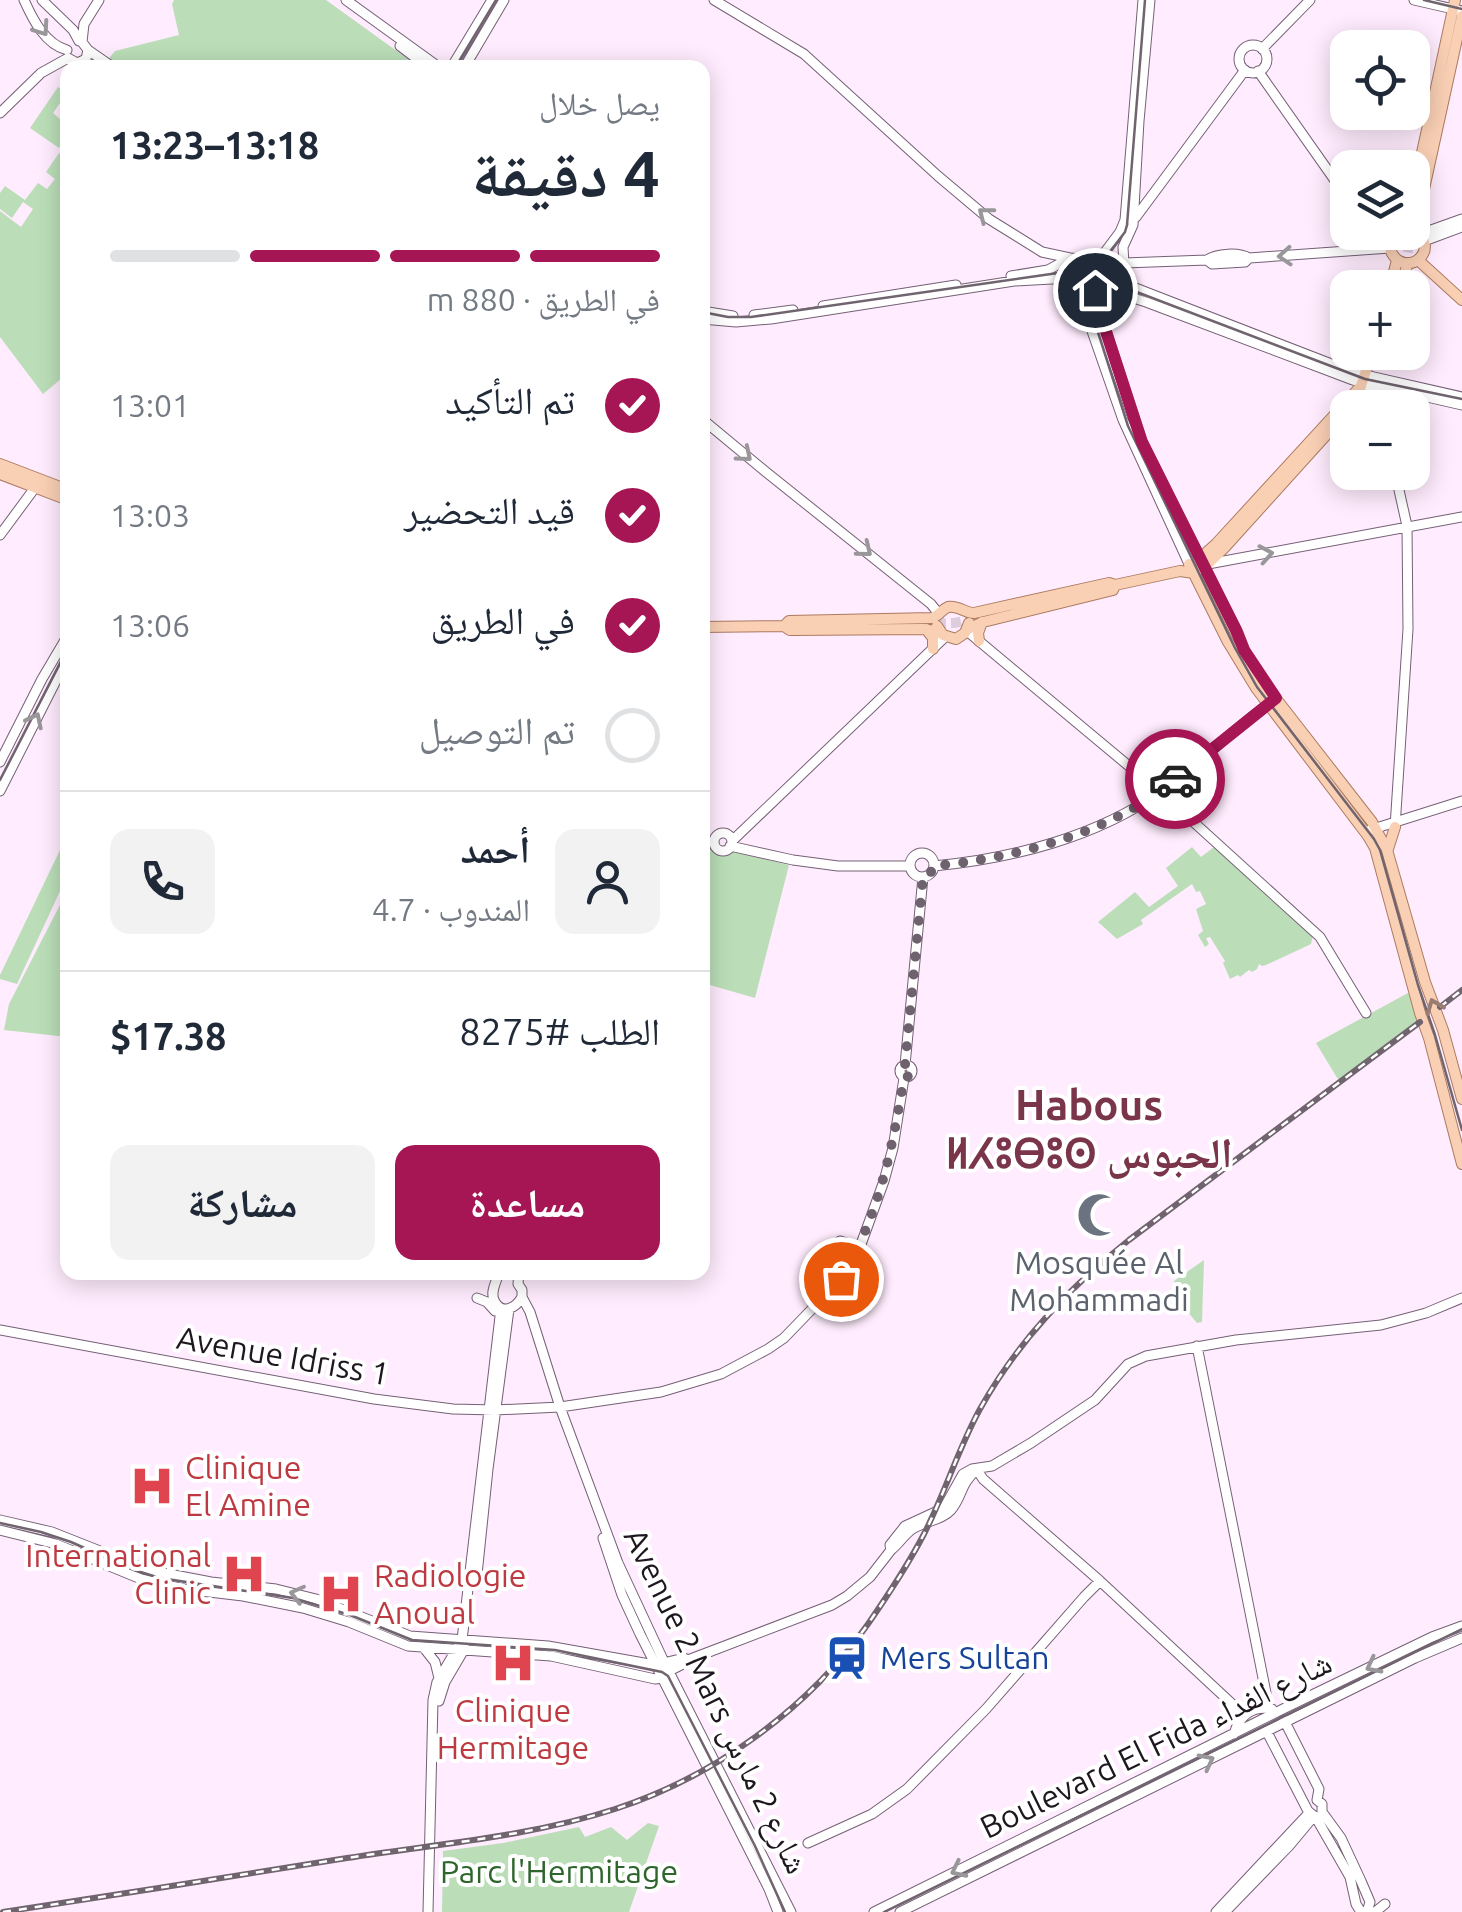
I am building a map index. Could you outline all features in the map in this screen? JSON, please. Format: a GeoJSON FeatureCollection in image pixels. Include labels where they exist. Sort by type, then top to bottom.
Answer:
{"type":"FeatureCollection","features":[{"type":"Feature","properties":{"kind":"main road"},"geometry":{"type":"LineString","coordinates":[[1424,150],[1458,7]]}},
{"type":"Feature","properties":{"kind":"main road"},"geometry":{"type":"LineString","coordinates":[[1430,166],[1458,7]]}},
{"type":"Feature","properties":{"kind":"main road"},"geometry":{"type":"LineString","coordinates":[[1402,250],[1462,300]]}},
{"type":"Feature","properties":{"kind":"main road"},"geometry":{"type":"LineString","coordinates":[[1407,270],[1414,250]]}},
{"type":"Feature","properties":{"kind":"main road"},"geometry":{"type":"LineString","coordinates":[[1404,270],[1411,260]]}},
{"type":"Feature","properties":{"kind":"main road"},"geometry":{"type":"LineString","coordinates":[[1411,260],[1462,290]]}},
{"type":"Feature","properties":{"kind":"main road"},"geometry":{"type":"LineString","coordinates":[[1361,390],[1370,370]]}},
{"type":"Feature","properties":{"kind":"main road"},"geometry":{"type":"LineString","coordinates":[[930,620],[942,634],[956,639],[982,620],[1196,566],[1219,546],[1367,381]]}},
{"type":"Feature","properties":{"kind":"main road"},"geometry":{"type":"LineString","coordinates":[[1219,546],[1330,426]]}},
{"type":"Feature","properties":{"kind":"main road"},"geometry":{"type":"LineString","coordinates":[[0,469],[60,492]]}},
{"type":"Feature","properties":{"kind":"main road"},"geometry":{"type":"LineString","coordinates":[[1196,566],[1228,642],[1388,850],[1462,1099]]}},
{"type":"Feature","properties":{"kind":"main road"},"geometry":{"type":"LineString","coordinates":[[710,627],[784,626],[790,630],[930,620],[954,607],[965,612],[988,611],[1109,583],[1115,586]]}},
{"type":"Feature","properties":{"kind":"main road"},"geometry":{"type":"LineString","coordinates":[[930,603],[933,649]]}},
{"type":"Feature","properties":{"kind":"main road"},"geometry":{"type":"LineString","coordinates":[[965,612],[968,630]]}},
{"type":"Feature","properties":{"kind":"main road"},"geometry":{"type":"LineString","coordinates":[[979,640],[982,620]]}},
{"type":"Feature","properties":{"kind":"main road"},"geometry":{"type":"LineString","coordinates":[[1388,850],[1399,823]]}},
{"type":"Feature","properties":{"kind":"main road"},"geometry":{"type":"LineString","coordinates":[[1372,832],[1462,1164]]}},
{"type":"Feature","properties":{"kind":"street"},"geometry":{"type":"LineString","coordinates":[[24,0],[48,38],[73,60]]}},
{"type":"Feature","properties":{"kind":"street"},"geometry":{"type":"LineString","coordinates":[[42,0],[73,30],[83,44],[88,57],[85,60]]}},
{"type":"Feature","properties":{"kind":"street"},"geometry":{"type":"LineString","coordinates":[[83,44],[84,24],[99,0]]}},
{"type":"Feature","properties":{"kind":"street"},"geometry":{"type":"LineString","coordinates":[[338,0],[419,60]]}},
{"type":"Feature","properties":{"kind":"street"},"geometry":{"type":"LineString","coordinates":[[346,0],[429,60]]}},
{"type":"Feature","properties":{"kind":"street"},"geometry":{"type":"LineString","coordinates":[[456,60],[492,0]]}},
{"type":"Feature","properties":{"kind":"street"},"geometry":{"type":"LineString","coordinates":[[469,60],[504,0]]}},
{"type":"Feature","properties":{"kind":"street"},"geometry":{"type":"LineString","coordinates":[[714,0],[804,54],[989,219],[1042,252],[1112,262],[1207,260],[1212,264],[1330,247]]}},
{"type":"Feature","properties":{"kind":"street"},"geometry":{"type":"LineString","coordinates":[[1138,207],[1146,0]]}},
{"type":"Feature","properties":{"kind":"street"},"geometry":{"type":"LineString","coordinates":[[1146,0],[1130,236],[1100,275],[1094,294],[1142,442],[1196,566]]}},
{"type":"Feature","properties":{"kind":"street"},"geometry":{"type":"LineString","coordinates":[[1262,49],[1310,0]]}},
{"type":"Feature","properties":{"kind":"street"},"geometry":{"type":"LineString","coordinates":[[1414,0],[1458,7]]}},
{"type":"Feature","properties":{"kind":"street"},"geometry":{"type":"LineString","coordinates":[[1440,0],[1458,7]]}},
{"type":"Feature","properties":{"kind":"street"},"geometry":{"type":"LineString","coordinates":[[0,112],[67,54],[70,44],[83,44],[104,60]]}},
{"type":"Feature","properties":{"kind":"street"},"geometry":{"type":"LineString","coordinates":[[1251,45],[1262,49],[1266,62],[1258,71],[1244,70],[1239,59],[1243,50],[1251,45]]}},
{"type":"Feature","properties":{"kind":"street"},"geometry":{"type":"LineString","coordinates":[[1098,260],[1244,70]]}},
{"type":"Feature","properties":{"kind":"street"},"geometry":{"type":"LineString","coordinates":[[1258,71],[1330,173]]}},
{"type":"Feature","properties":{"kind":"street"},"geometry":{"type":"LineString","coordinates":[[1430,230],[1462,219]]}},
{"type":"Feature","properties":{"kind":"street"},"geometry":{"type":"LineString","coordinates":[[1430,233],[1462,227]]}},
{"type":"Feature","properties":{"kind":"street"},"geometry":{"type":"LineString","coordinates":[[1447,232],[1462,236]]}},
{"type":"Feature","properties":{"kind":"street"},"geometry":{"type":"LineString","coordinates":[[1123,247],[1124,282],[1129,287],[1367,381]]}},
{"type":"Feature","properties":{"kind":"street"},"geometry":{"type":"LineString","coordinates":[[1070,258],[1123,420],[1196,566]]}},
{"type":"Feature","properties":{"kind":"street"},"geometry":{"type":"LineString","coordinates":[[710,312],[750,316],[1044,271],[1070,258]]}},
{"type":"Feature","properties":{"kind":"street"},"geometry":{"type":"LineString","coordinates":[[1054,278],[1078,292]]}},
{"type":"Feature","properties":{"kind":"street"},"geometry":{"type":"LineString","coordinates":[[710,320],[771,320],[1014,281],[1074,278],[1367,381],[1462,401]]}},
{"type":"Feature","properties":{"kind":"street"},"geometry":{"type":"LineString","coordinates":[[1367,381],[1370,390]]}},
{"type":"Feature","properties":{"kind":"street"},"geometry":{"type":"LineString","coordinates":[[710,426],[930,603]]}},
{"type":"Feature","properties":{"kind":"street"},"geometry":{"type":"LineString","coordinates":[[0,535],[38,483]]}},
{"type":"Feature","properties":{"kind":"street"},"geometry":{"type":"LineString","coordinates":[[1399,823],[1396,802],[1408,629],[1407,526],[1400,490]]}},
{"type":"Feature","properties":{"kind":"street"},"geometry":{"type":"LineString","coordinates":[[1196,566],[1462,517]]}},
{"type":"Feature","properties":{"kind":"street"},"geometry":{"type":"LineString","coordinates":[[968,630],[1160,792],[1320,937],[1366,1013]]}},
{"type":"Feature","properties":{"kind":"street"},"geometry":{"type":"LineString","coordinates":[[734,840],[933,649],[942,634]]}},
{"type":"Feature","properties":{"kind":"street"},"geometry":{"type":"LineString","coordinates":[[0,762],[60,649]]}},
{"type":"Feature","properties":{"kind":"street"},"geometry":{"type":"LineString","coordinates":[[0,791],[60,673]]}},
{"type":"Feature","properties":{"kind":"street"},"geometry":{"type":"LineString","coordinates":[[934,866],[1022,852],[1108,821],[1160,792],[1272,701]]}},
{"type":"Feature","properties":{"kind":"street"},"geometry":{"type":"LineString","coordinates":[[1372,832],[1462,801]]}},
{"type":"Feature","properties":{"kind":"street"},"geometry":{"type":"LineString","coordinates":[[710,841],[721,833],[728,834],[745,851],[838,866],[910,866]]}},
{"type":"Feature","properties":{"kind":"street"},"geometry":{"type":"LineString","coordinates":[[734,840],[745,851]]}},
{"type":"Feature","properties":{"kind":"street"},"geometry":{"type":"LineString","coordinates":[[922,853],[930,857],[934,866],[923,877],[914,875],[910,866],[913,857],[922,853]]}},
{"type":"Feature","properties":{"kind":"street"},"geometry":{"type":"LineString","coordinates":[[843,1271],[860,1246],[888,1169],[904,1078],[912,1069],[905,1064],[923,877]]}},
{"type":"Feature","properties":{"kind":"street"},"geometry":{"type":"LineString","coordinates":[[843,1271],[864,1233]]}},
{"type":"Feature","properties":{"kind":"street"},"geometry":{"type":"LineString","coordinates":[[840,1242],[856,1246]]}},
{"type":"Feature","properties":{"kind":"street","name":"Avenue Idriss 1"},"geometry":{"type":"LineString","coordinates":[[0,1330],[374,1399],[452,1409],[560,1406],[661,1392],[722,1374],[784,1338],[812,1312],[843,1271]]}},
{"type":"Feature","properties":{"kind":"street"},"geometry":{"type":"LineString","coordinates":[[497,1280],[493,1298],[530,1312],[601,1520]]}},
{"type":"Feature","properties":{"kind":"street"},"geometry":{"type":"LineString","coordinates":[[495,1286],[504,1280]]}},
{"type":"Feature","properties":{"kind":"street"},"geometry":{"type":"LineString","coordinates":[[492,1410],[519,1280]]}},
{"type":"Feature","properties":{"kind":"street"},"geometry":{"type":"LineString","coordinates":[[431,1912],[438,1704],[444,1682],[463,1645],[480,1554],[499,1320],[487,1302],[478,1298]]}},
{"type":"Feature","properties":{"kind":"street"},"geometry":{"type":"LineString","coordinates":[[0,1520],[52,1532],[148,1570],[276,1589],[336,1605],[410,1636],[550,1656],[636,1675],[673,1688],[687,1661],[840,1601],[870,1577],[900,1531],[944,1508],[962,1474],[1003,1461],[1091,1403],[1128,1364],[1146,1356],[1236,1340],[1390,1324],[1462,1298]]}},
{"type":"Feature","properties":{"kind":"street"},"geometry":{"type":"LineString","coordinates":[[499,1320],[513,1305]]}},
{"type":"Feature","properties":{"kind":"street"},"geometry":{"type":"LineString","coordinates":[[1197,1346],[1266,1693],[1319,1789],[1317,1800],[1310,1802],[1314,1813]]}},
{"type":"Feature","properties":{"kind":"street"},"geometry":{"type":"LineString","coordinates":[[982,1468],[989,1484],[1244,1715]]}},
{"type":"Feature","properties":{"kind":"street","name":"Avenue 2 Mars شارع 2 مارس"},"geometry":{"type":"LineString","coordinates":[[601,1520],[610,1564],[640,1634],[673,1688],[790,1912]]}},
{"type":"Feature","properties":{"kind":"street","name":"Avenue 2 Mars شارع 2 مارس"},"geometry":{"type":"LineString","coordinates":[[601,1520],[663,1670]]}},
{"type":"Feature","properties":{"kind":"street"},"geometry":{"type":"LineString","coordinates":[[0,1530],[56,1544],[141,1579],[184,1590],[247,1596],[303,1608],[403,1644],[424,1648],[548,1646],[663,1670]]}},
{"type":"Feature","properties":{"kind":"street"},"geometry":{"type":"LineString","coordinates":[[808,1843],[890,1803],[941,1757],[1100,1582]]}},
{"type":"Feature","properties":{"kind":"street","name":"Boulevard El Fida شارع الفداء"},"geometry":{"type":"LineString","coordinates":[[874,1912],[1234,1734],[1272,1710],[1462,1626]]}},
{"type":"Feature","properties":{"kind":"street"},"geometry":{"type":"LineString","coordinates":[[628,1661],[638,1649],[640,1634]]}},
{"type":"Feature","properties":{"kind":"street","name":"Boulevard El Fida شارع الفداء"},"geometry":{"type":"LineString","coordinates":[[900,1912],[1462,1638]]}},
{"type":"Feature","properties":{"kind":"street"},"geometry":{"type":"LineString","coordinates":[[431,1912],[434,1693],[463,1645]]}},
{"type":"Feature","properties":{"kind":"street"},"geometry":{"type":"LineString","coordinates":[[424,1648],[436,1662],[440,1678]]}},
{"type":"Feature","properties":{"kind":"street"},"geometry":{"type":"LineString","coordinates":[[636,1675],[663,1670],[684,1658],[687,1661]]}},
{"type":"Feature","properties":{"kind":"street","name":"Avenue 2 Mars شارع 2 مارس"},"geometry":{"type":"LineString","coordinates":[[673,1688],[777,1911]]}},
{"type":"Feature","properties":{"kind":"street"},"geometry":{"type":"LineString","coordinates":[[1234,1734],[1244,1715],[1272,1710]]}},
{"type":"Feature","properties":{"kind":"street"},"geometry":{"type":"LineString","coordinates":[[1267,1732],[1360,1894],[1356,1904],[1369,1912],[1386,1904]]}},
{"type":"Feature","properties":{"kind":"street"},"geometry":{"type":"LineString","coordinates":[[1216,1912],[1314,1813]]}},
{"type":"Feature","properties":{"kind":"street"},"geometry":{"type":"LineString","coordinates":[[1226,1912],[1290,1846],[1314,1813]]}},
{"type":"Feature","properties":{"kind":"green space"},"geometry":{"type":"Polygon","coordinates":[[[174,0],[326,0],[409,60],[108,60],[115,51],[179,35],[174,0]]]}},
{"type":"Feature","properties":{"kind":"green space"},"geometry":{"type":"Polygon","coordinates":[[[60,88],[60,103],[53,113],[60,119],[59,148],[30,128],[60,88]]]}},
{"type":"Feature","properties":{"kind":"green space"},"geometry":{"type":"Polygon","coordinates":[[[60,154],[60,380],[43,394],[0,337],[0,211],[21,227],[33,209],[23,202],[12,218],[0,209],[0,193],[5,186],[25,200],[38,183],[47,189],[55,179],[46,172],[60,154]]]}},
{"type":"Feature","properties":{"kind":"green space"},"geometry":{"type":"Polygon","coordinates":[[[710,847],[719,853],[730,851],[789,865],[755,998],[710,985],[710,847]]]}},
{"type":"Feature","properties":{"kind":"green space"},"geometry":{"type":"Polygon","coordinates":[[[1192,847],[1201,857],[1214,847],[1246,873],[1313,935],[1311,944],[1230,979],[1225,961],[1210,937],[1206,938],[1209,944],[1205,947],[1198,935],[1203,931],[1196,909],[1206,904],[1192,884],[1141,920],[1143,924],[1117,939],[1098,922],[1135,892],[1149,907],[1178,886],[1166,868],[1192,847]]]}},
{"type":"Feature","properties":{"kind":"green space"},"geometry":{"type":"Polygon","coordinates":[[[60,850],[60,891],[17,984],[0,979],[60,850]]]}},
{"type":"Feature","properties":{"kind":"green space"},"geometry":{"type":"Polygon","coordinates":[[[60,905],[60,1036],[4,1030],[9,1004],[60,905]]]}},
{"type":"Feature","properties":{"kind":"green space"},"geometry":{"type":"Polygon","coordinates":[[[1408,993],[1420,1020],[1339,1081],[1316,1043],[1408,993]]]}},
{"type":"Feature","properties":{"kind":"green space"},"geometry":{"type":"Polygon","coordinates":[[[1204,1260],[1202,1322],[1197,1323],[1182,1305],[1187,1299],[1174,1281],[1204,1260]]]}},
{"type":"Feature","properties":{"kind":"green space","name":"Parc l'Hermitage"},"geometry":{"type":"Polygon","coordinates":[[[648,1823],[659,1826],[629,1912],[442,1912],[443,1851],[579,1827],[585,1837],[611,1827],[627,1840],[648,1823]]]}},
{"type":"Feature","properties":{"kind":"tunnel"},"geometry":{"type":"LineString","coordinates":[[1404,267],[1408,250]]}},
{"type":"Feature","properties":{"kind":"tunnel"},"geometry":{"type":"LineString","coordinates":[[1367,382],[1371,370]]}},
{"type":"Feature","properties":{"kind":"tunnel"},"geometry":{"type":"LineString","coordinates":[[921,624],[983,617]]}},
{"type":"Feature","properties":{"kind":"tram line"},"geometry":{"type":"LineString","coordinates":[[460,60],[496,0]]}},
{"type":"Feature","properties":{"kind":"tram line"},"geometry":{"type":"LineString","coordinates":[[1145,0],[1127,225],[1092,275],[1088,301],[1128,426],[1235,648],[1257,687],[1380,850],[1462,1130]]}},
{"type":"Feature","properties":{"kind":"tram line"},"geometry":{"type":"LineString","coordinates":[[1424,0],[1462,9]]}},
{"type":"Feature","properties":{"kind":"tram line"},"geometry":{"type":"LineString","coordinates":[[710,314],[751,317],[1072,271],[1092,275],[1365,379],[1462,399]]}},
{"type":"Feature","properties":{"kind":"tram line"},"geometry":{"type":"LineString","coordinates":[[0,780],[60,664]]}},
{"type":"Feature","properties":{"kind":"tram line"},"geometry":{"type":"LineString","coordinates":[[0,1523],[71,1542],[160,1578],[293,1598],[412,1640],[555,1650],[662,1672],[668,1676],[785,1912]]}},
{"type":"Feature","properties":{"kind":"tram line"},"geometry":{"type":"LineString","coordinates":[[884,1912],[1462,1629]]}},
{"type":"Feature","properties":{"kind":"railway"},"geometry":{"type":"LineString","coordinates":[[1440,1007],[1462,990]]}},
{"type":"Feature","properties":{"kind":"railway"},"geometry":{"type":"LineString","coordinates":[[3,1912],[482,1839],[582,1819],[652,1795],[723,1759],[788,1711],[844,1655],[868,1624],[924,1534],[972,1424],[995,1384],[1028,1338],[1066,1297],[1129,1240],[1420,1022]]}},
{"type":"Feature","properties":{"kind":"way so far"},"geometry":{"type":"LineString","coordinates":[[841,1279],[860,1246],[881,1191],[904,1078],[912,1069],[905,1064],[923,877],[934,866],[995,858],[1066,838],[1126,812],[1175,779]]}},
{"type":"Feature","properties":{"kind":"place","name":"Mosquée Al Mohammadi"},"geometry":{"type":"Point","coordinates":[1099,1215]}},
{"type":"Feature","properties":{"kind":"place","name":"Clinique El Amine"},"geometry":{"type":"Point","coordinates":[152,1486]}},
{"type":"Feature","properties":{"kind":"place","name":"International Clinic"},"geometry":{"type":"Point","coordinates":[244,1574]}},
{"type":"Feature","properties":{"kind":"place","name":"Radiologie Anoual"},"geometry":{"type":"Point","coordinates":[341,1594]}},
{"type":"Feature","properties":{"kind":"place","name":"Mers Sultan"},"geometry":{"type":"Point","coordinates":[847,1658]}},
{"type":"Feature","properties":{"kind":"place","name":"Clinique Hermitage"},"geometry":{"type":"Point","coordinates":[513,1663]}},
{"type":"Feature","properties":{"kind":"district","name":"Habous ⵍⵃⵓⴱⵓⵙ الحبوس"},"geometry":{"type":"Point","coordinates":[1089,1129]}},
{"type":"Feature","properties":{"kind":"route"},"geometry":{"type":"LineString","coordinates":[[1095,290],[1142,442],[1244,650],[1276,698],[1175,779]]}}]}
